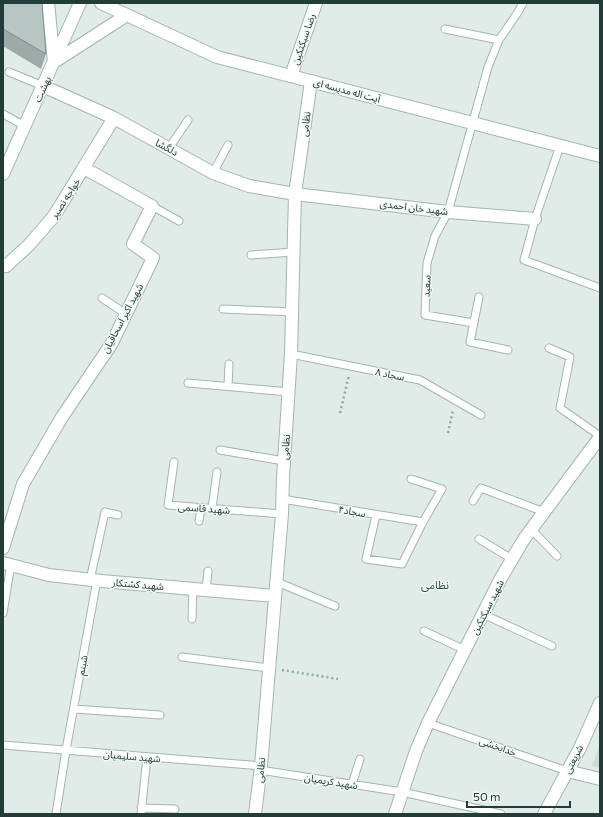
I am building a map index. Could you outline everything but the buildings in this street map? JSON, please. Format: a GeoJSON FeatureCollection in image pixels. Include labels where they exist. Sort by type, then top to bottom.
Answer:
{"type":"FeatureCollection","features":[{"type":"Feature","properties":{"kind":"street"},"geometry":{"type":"LineString","coordinates":[[48,3],[54,62],[127,15]]}},
{"type":"Feature","properties":{"kind":"street","name":"بهشت"},"geometry":{"type":"LineString","coordinates":[[3,174],[80,3]]}},
{"type":"Feature","properties":{"kind":"street","name":"آیت اله مدیسه ای"},"geometry":{"type":"LineString","coordinates":[[101,3],[217,57],[600,156]]}},
{"type":"Feature","properties":{"kind":"street","name":"رضا سبکتکین"},"geometry":{"type":"LineString","coordinates":[[291,76],[316,3]]}},
{"type":"Feature","properties":{"kind":"street","name":"نظامی"},"geometry":{"type":"LineString","coordinates":[[255,814],[282,514],[291,354],[295,194],[310,81]]}},
{"type":"Feature","properties":{"kind":"street","name":"دلگشا"},"geometry":{"type":"LineString","coordinates":[[43,86],[114,118],[213,173],[249,186],[295,194]]}},
{"type":"Feature","properties":{"kind":"street","name":"خواجه نصیر"},"geometry":{"type":"LineString","coordinates":[[3,264],[6,266],[29,246],[54,216],[114,118]]}},
{"type":"Feature","properties":{"kind":"street"},"geometry":{"type":"LineString","coordinates":[[84,168],[152,206]]}},
{"type":"Feature","properties":{"kind":"street","name":"شهید خان احمدی"},"geometry":{"type":"LineString","coordinates":[[295,194],[448,212],[535,218]]}},
{"type":"Feature","properties":{"kind":"street","name":"شهید اکبر اسحاقیان"},"geometry":{"type":"LineString","coordinates":[[3,548],[23,484],[62,417],[112,343],[153,258],[133,244],[152,206]]}},
{"type":"Feature","properties":{"kind":"street","name":"شهید سبکتکین"},"geometry":{"type":"LineString","coordinates":[[395,814],[416,751],[428,723],[512,559],[531,529],[600,437]]}},
{"type":"Feature","properties":{"kind":"street","name":"شهید کشتکار"},"geometry":{"type":"LineString","coordinates":[[7,564],[49,575],[275,596]]}},
{"type":"Feature","properties":{"kind":"street","name":"شریعتی"},"geometry":{"type":"LineString","coordinates":[[544,814],[568,771],[600,703]]}},
{"type":"Feature","properties":{"kind":"street"},"geometry":{"type":"LineString","coordinates":[[568,771],[600,779]]}},
{"type":"Feature","properties":{"kind":"lane"},"geometry":{"type":"LineString","coordinates":[[448,212],[488,67],[499,40],[523,3]]}},
{"type":"Feature","properties":{"kind":"lane"},"geometry":{"type":"LineString","coordinates":[[445,29],[499,40]]}},
{"type":"Feature","properties":{"kind":"lane"},"geometry":{"type":"LineString","coordinates":[[9,72],[43,86]]}},
{"type":"Feature","properties":{"kind":"lane"},"geometry":{"type":"LineString","coordinates":[[3,114],[25,126]]}},
{"type":"Feature","properties":{"kind":"lane"},"geometry":{"type":"LineString","coordinates":[[169,148],[188,120]]}},
{"type":"Feature","properties":{"kind":"lane"},"geometry":{"type":"LineString","coordinates":[[213,173],[228,145]]}},
{"type":"Feature","properties":{"kind":"lane"},"geometry":{"type":"LineString","coordinates":[[560,146],[535,218],[524,260],[600,288]]}},
{"type":"Feature","properties":{"kind":"lane"},"geometry":{"type":"LineString","coordinates":[[152,206],[179,221]]}},
{"type":"Feature","properties":{"kind":"lane","name":"سعید"},"geometry":{"type":"LineString","coordinates":[[448,212],[435,236],[427,263],[425,315],[474,323]]}},
{"type":"Feature","properties":{"kind":"lane"},"geometry":{"type":"LineString","coordinates":[[251,255],[294,252]]}},
{"type":"Feature","properties":{"kind":"lane"},"geometry":{"type":"LineString","coordinates":[[478,297],[470,342],[508,350]]}},
{"type":"Feature","properties":{"kind":"lane"},"geometry":{"type":"LineString","coordinates":[[102,298],[126,314]]}},
{"type":"Feature","properties":{"kind":"lane"},"geometry":{"type":"LineString","coordinates":[[223,309],[292,312]]}},
{"type":"Feature","properties":{"kind":"lane"},"geometry":{"type":"LineString","coordinates":[[549,348],[570,357],[560,408],[600,437]]}},
{"type":"Feature","properties":{"kind":"lane","name":"سجاد ۸"},"geometry":{"type":"LineString","coordinates":[[291,354],[420,380],[481,415]]}},
{"type":"Feature","properties":{"kind":"lane"},"geometry":{"type":"LineString","coordinates":[[228,386],[229,364]]}},
{"type":"Feature","properties":{"kind":"lane"},"geometry":{"type":"LineString","coordinates":[[188,383],[289,392]]}},
{"type":"Feature","properties":{"kind":"lane"},"geometry":{"type":"LineString","coordinates":[[220,450],[284,461]]}},
{"type":"Feature","properties":{"kind":"lane","name":"شهید قاسمی"},"geometry":{"type":"LineString","coordinates":[[174,462],[168,505],[282,514]]}},
{"type":"Feature","properties":{"kind":"lane"},"geometry":{"type":"LineString","coordinates":[[212,508],[217,472]]}},
{"type":"Feature","properties":{"kind":"lane"},"geometry":{"type":"LineString","coordinates":[[376,515],[366,559],[402,564],[442,488],[411,479]]}},
{"type":"Feature","properties":{"kind":"lane"},"geometry":{"type":"LineString","coordinates":[[473,501],[481,488],[544,512]]}},
{"type":"Feature","properties":{"kind":"lane","name":"سجاد۴"},"geometry":{"type":"LineString","coordinates":[[282,499],[423,522]]}},
{"type":"Feature","properties":{"kind":"lane"},"geometry":{"type":"LineString","coordinates":[[199,521],[201,508]]}},
{"type":"Feature","properties":{"kind":"lane","name":"شبنم"},"geometry":{"type":"LineString","coordinates":[[56,814],[105,512],[118,515]]}},
{"type":"Feature","properties":{"kind":"lane"},"geometry":{"type":"LineString","coordinates":[[531,529],[557,556]]}},
{"type":"Feature","properties":{"kind":"lane"},"geometry":{"type":"LineString","coordinates":[[479,540],[512,559]]}},
{"type":"Feature","properties":{"kind":"lane"},"geometry":{"type":"LineString","coordinates":[[3,613],[7,564]]}},
{"type":"Feature","properties":{"kind":"lane"},"geometry":{"type":"LineString","coordinates":[[206,590],[208,571]]}},
{"type":"Feature","properties":{"kind":"lane"},"geometry":{"type":"LineString","coordinates":[[277,582],[335,606]]}},
{"type":"Feature","properties":{"kind":"lane"},"geometry":{"type":"LineString","coordinates":[[192,619],[193,589]]}},
{"type":"Feature","properties":{"kind":"lane"},"geometry":{"type":"LineString","coordinates":[[483,614],[552,646]]}},
{"type":"Feature","properties":{"kind":"lane"},"geometry":{"type":"LineString","coordinates":[[424,631],[465,650]]}},
{"type":"Feature","properties":{"kind":"lane"},"geometry":{"type":"LineString","coordinates":[[182,657],[269,668]]}},
{"type":"Feature","properties":{"kind":"lane"},"geometry":{"type":"LineString","coordinates":[[74,709],[160,715]]}},
{"type":"Feature","properties":{"kind":"lane","name":"خدابخشی"},"geometry":{"type":"LineString","coordinates":[[428,723],[568,771]]}},
{"type":"Feature","properties":{"kind":"lane","name":"شهید سلیمیان"},"geometry":{"type":"LineString","coordinates":[[3,745],[260,768]]}},
{"type":"Feature","properties":{"kind":"lane"},"geometry":{"type":"LineString","coordinates":[[147,757],[141,811],[175,809]]}},
{"type":"Feature","properties":{"kind":"lane"},"geometry":{"type":"LineString","coordinates":[[352,784],[360,759]]}},
{"type":"Feature","properties":{"kind":"lane","name":"شهید کریمیان"},"geometry":{"type":"LineString","coordinates":[[260,768],[402,792],[501,814]]}},
{"type":"Feature","properties":{"kind":"path"},"geometry":{"type":"LineString","coordinates":[[340,413],[351,367]]}},
{"type":"Feature","properties":{"kind":"path"},"geometry":{"type":"LineString","coordinates":[[448,433],[455,400]]}},
{"type":"Feature","properties":{"kind":"path"},"geometry":{"type":"LineString","coordinates":[[269,668],[338,679]]}},
{"type":"Feature","properties":{"kind":"shaded area"},"geometry":{"type":"Polygon","coordinates":[[[600,745],[600,768],[592,766],[600,745]]]}},
{"type":"Feature","properties":{"kind":"district","name":"نظامی"},"geometry":{"type":"Point","coordinates":[435,584]}}]}
